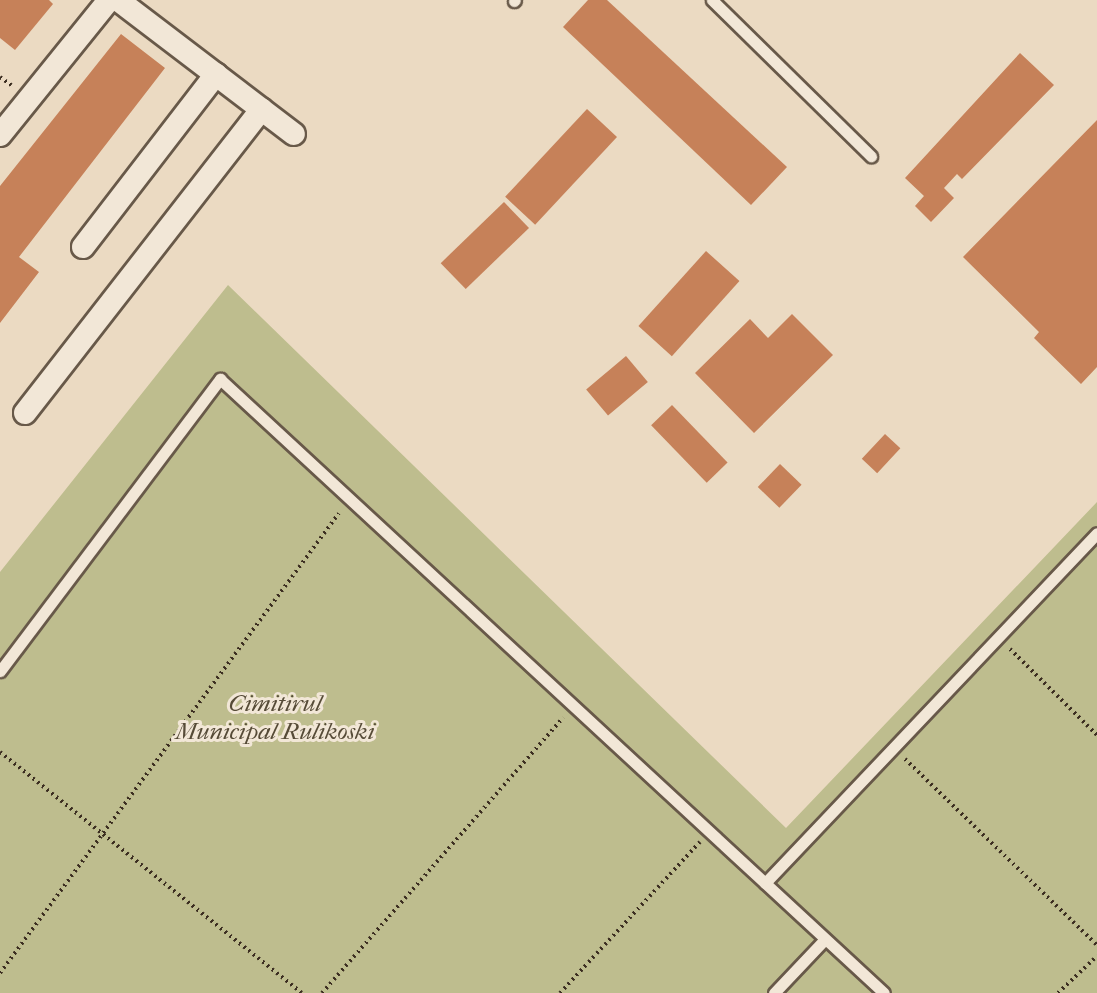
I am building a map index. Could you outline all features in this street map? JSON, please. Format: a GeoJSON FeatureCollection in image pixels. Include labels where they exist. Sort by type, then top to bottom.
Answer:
{"type":"FeatureCollection","features":[{"type":"Feature","properties":{"kind":"street"},"geometry":{"type":"LineString","coordinates":[[0,135],[109,0]]}},
{"type":"Feature","properties":{"kind":"street"},"geometry":{"type":"LineString","coordinates":[[118,0],[294,134]]}},
{"type":"Feature","properties":{"kind":"street"},"geometry":{"type":"LineString","coordinates":[[83,247],[216,74]]}},
{"type":"Feature","properties":{"kind":"street"},"geometry":{"type":"LineString","coordinates":[[25,413],[262,109]]}},
{"type":"Feature","properties":{"kind":"lane"},"geometry":{"type":"LineString","coordinates":[[712,0],[871,156]]}},
{"type":"Feature","properties":{"kind":"lane"},"geometry":{"type":"LineString","coordinates":[[0,671],[220,379],[884,993]]}},
{"type":"Feature","properties":{"kind":"lane"},"geometry":{"type":"LineString","coordinates":[[765,883],[1097,533]]}},
{"type":"Feature","properties":{"kind":"lane"},"geometry":{"type":"LineString","coordinates":[[774,993],[825,939]]}},
{"type":"Feature","properties":{"kind":"path"},"geometry":{"type":"LineString","coordinates":[[0,973],[350,498]]}},
{"type":"Feature","properties":{"kind":"path"},"geometry":{"type":"LineString","coordinates":[[996,636],[1097,735]]}},
{"type":"Feature","properties":{"kind":"path"},"geometry":{"type":"LineString","coordinates":[[322,993],[574,706]]}},
{"type":"Feature","properties":{"kind":"path"},"geometry":{"type":"LineString","coordinates":[[894,749],[1097,945]]}},
{"type":"Feature","properties":{"kind":"path"},"geometry":{"type":"LineString","coordinates":[[0,752],[302,993]]}},
{"type":"Feature","properties":{"kind":"path"},"geometry":{"type":"LineString","coordinates":[[560,993],[710,831]]}},
{"type":"Feature","properties":{"kind":"path"},"geometry":{"type":"LineString","coordinates":[[1058,993],[1097,956]]}},
{"type":"Feature","properties":{"kind":"green space","name":"Cimitirul Municipal Rulikoski"},"geometry":{"type":"Polygon","coordinates":[[[228,285],[786,828],[1097,502],[1097,993],[0,993],[0,572],[228,285]]]}},
{"type":"Feature","properties":{"kind":"building"},"geometry":{"type":"Polygon","coordinates":[[[0,0],[49,0],[53,4],[15,50],[0,38],[0,0]]]}},
{"type":"Feature","properties":{"kind":"building"},"geometry":{"type":"Polygon","coordinates":[[[588,0],[607,0],[787,167],[751,205],[563,27],[588,0]]]}},
{"type":"Feature","properties":{"kind":"building"},"geometry":{"type":"Polygon","coordinates":[[[121,34],[165,68],[19,257],[39,272],[0,323],[0,186],[121,34]]]}},
{"type":"Feature","properties":{"kind":"building"},"geometry":{"type":"Polygon","coordinates":[[[1020,53],[1054,85],[962,179],[957,174],[944,188],[954,198],[931,222],[915,206],[924,196],[905,178],[1020,53]]]}},
{"type":"Feature","properties":{"kind":"building"},"geometry":{"type":"Polygon","coordinates":[[[587,109],[617,137],[535,225],[505,197],[587,109]]]}},
{"type":"Feature","properties":{"kind":"building"},"geometry":{"type":"Polygon","coordinates":[[[1097,120],[1097,367],[1081,384],[1034,338],[1039,332],[963,257],[1097,120]]]}},
{"type":"Feature","properties":{"kind":"building"},"geometry":{"type":"Polygon","coordinates":[[[504,202],[529,228],[466,289],[441,263],[504,202]]]}},
{"type":"Feature","properties":{"kind":"building"},"geometry":{"type":"Polygon","coordinates":[[[706,251],[739,281],[672,356],[638,326],[706,251]]]}},
{"type":"Feature","properties":{"kind":"building"},"geometry":{"type":"Polygon","coordinates":[[[792,314],[833,355],[754,433],[695,373],[750,319],[768,338],[792,314]]]}},
{"type":"Feature","properties":{"kind":"building"},"geometry":{"type":"Polygon","coordinates":[[[626,356],[648,382],[608,415],[586,389],[626,356]]]}},
{"type":"Feature","properties":{"kind":"building"},"geometry":{"type":"Polygon","coordinates":[[[672,405],[728,463],[707,483],[651,425],[672,405]]]}},
{"type":"Feature","properties":{"kind":"building"},"geometry":{"type":"Polygon","coordinates":[[[885,434],[900,448],[877,473],[862,459],[885,434]]]}},
{"type":"Feature","properties":{"kind":"building"},"geometry":{"type":"Polygon","coordinates":[[[780,464],[802,485],[779,508],[758,487],[780,464]]]}}]}
